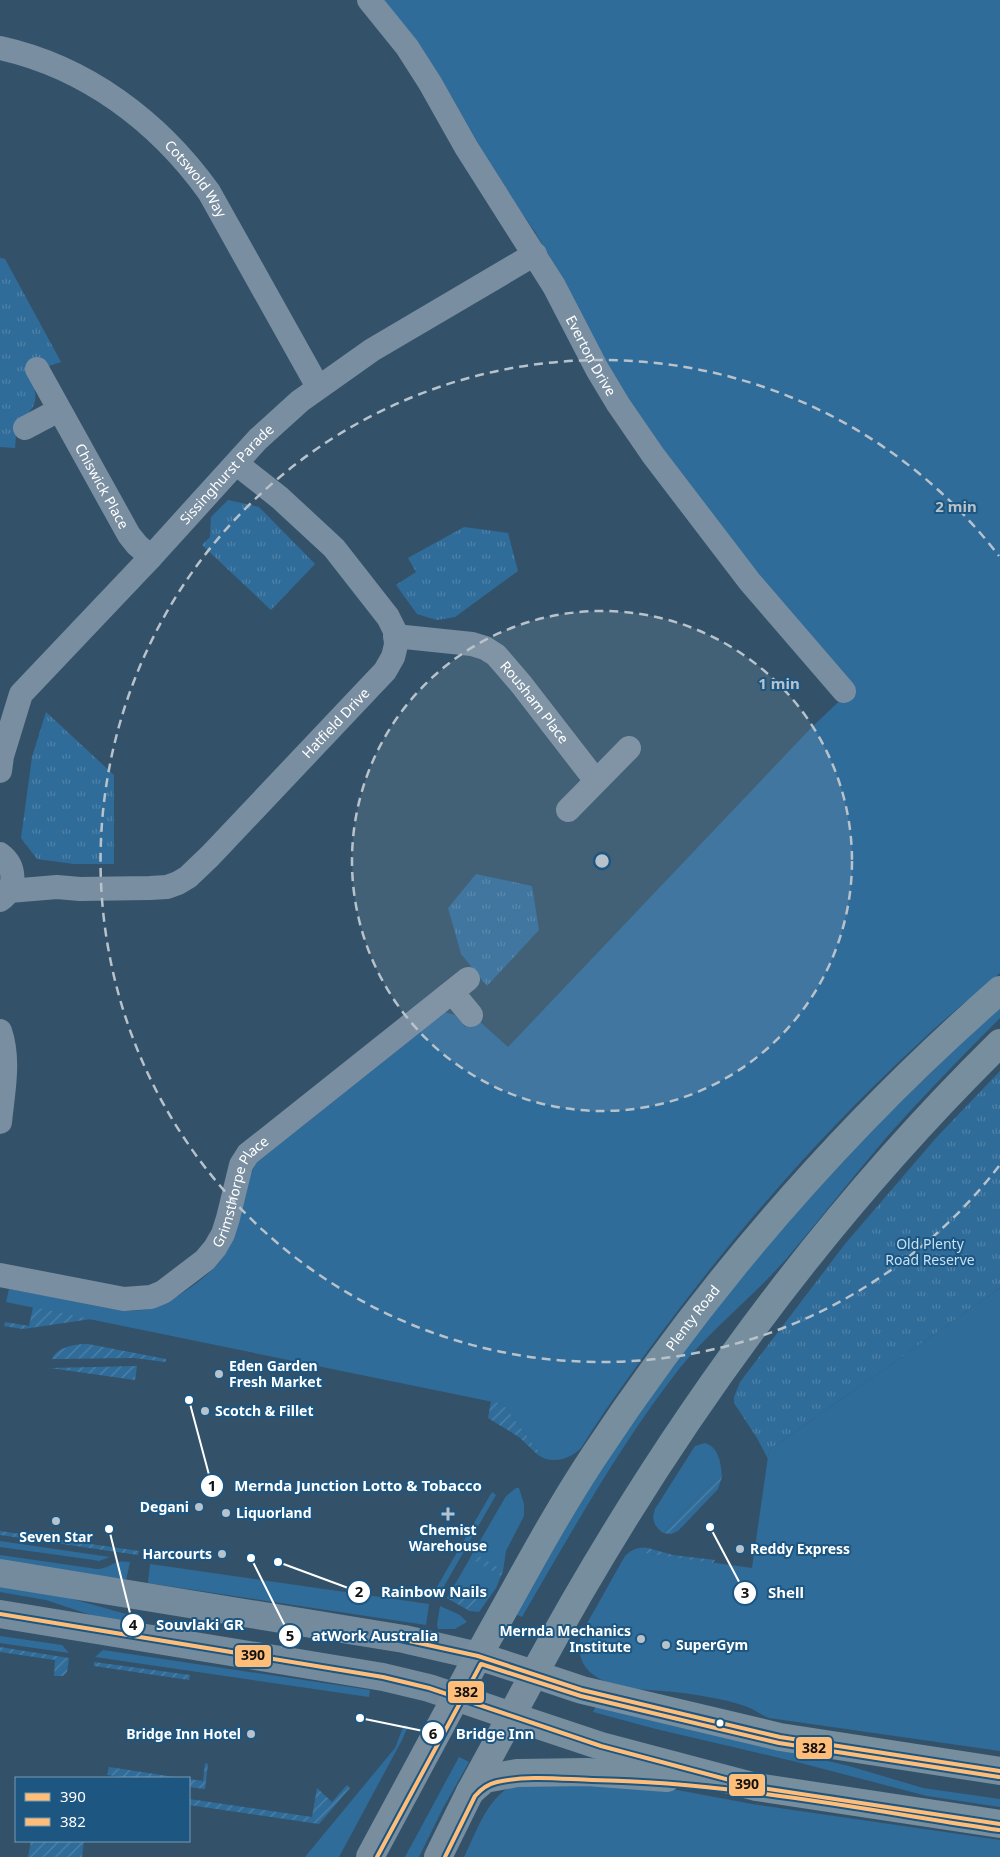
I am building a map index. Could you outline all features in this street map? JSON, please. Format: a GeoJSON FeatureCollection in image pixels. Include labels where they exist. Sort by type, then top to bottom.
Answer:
{"type":"FeatureCollection","features":[{"type":"Feature","properties":{"kind":"highway"},"geometry":{"type":"LineString","coordinates":[[438,1857],[470,1792],[534,1674],[478,1656]]}},
{"type":"Feature","properties":{"kind":"highway","name":"Plenty Road"},"geometry":{"type":"LineString","coordinates":[[370,1857],[478,1656]]}},
{"type":"Feature","properties":{"kind":"highway"},"geometry":{"type":"LineString","coordinates":[[456,1697],[511,1716]]}},
{"type":"Feature","properties":{"kind":"main road","name":"Plenty Road"},"geometry":{"type":"LineString","coordinates":[[478,1656],[533,1556],[593,1458],[660,1360],[705,1300],[777,1213],[834,1150],[934,1050],[1000,990]]}},
{"type":"Feature","properties":{"kind":"main road"},"geometry":{"type":"LineString","coordinates":[[1000,1044],[918,1127],[868,1183],[819,1243],[718,1376],[662,1456],[613,1534],[534,1674],[592,1692],[780,1737],[1000,1771]]}},
{"type":"Feature","properties":{"kind":"main road"},"geometry":{"type":"LineString","coordinates":[[0,1573],[404,1639],[478,1656]]}},
{"type":"Feature","properties":{"kind":"main road"},"geometry":{"type":"LineString","coordinates":[[0,1614],[383,1677],[456,1697]]}},
{"type":"Feature","properties":{"kind":"main road"},"geometry":{"type":"LineString","coordinates":[[511,1716],[601,1746],[756,1787]]}},
{"type":"Feature","properties":{"kind":"main road"},"geometry":{"type":"LineString","coordinates":[[470,1792],[478,1783],[495,1776],[543,1772],[625,1774],[756,1787],[1000,1824]]}},
{"type":"Feature","properties":{"kind":"street","name":"Everton Drive"},"geometry":{"type":"LineString","coordinates":[[369,0],[407,47],[466,147],[535,254],[618,404],[653,455],[750,582],[844,691]]}},
{"type":"Feature","properties":{"kind":"street","name":"Cotswold Way"},"geometry":{"type":"LineString","coordinates":[[0,48],[50,63],[90,82],[142,118],[171,145],[194,171],[209,192],[318,387]]}},
{"type":"Feature","properties":{"kind":"street","name":"Sissinghurst Parade"},"geometry":{"type":"LineString","coordinates":[[0,771],[2,756],[21,694],[151,557],[258,439],[300,401],[372,350],[535,254]]}},
{"type":"Feature","properties":{"kind":"street","name":"Chiswick Place"},"geometry":{"type":"LineString","coordinates":[[37,369],[129,534],[136,545],[151,557]]}},
{"type":"Feature","properties":{"kind":"street"},"geometry":{"type":"LineString","coordinates":[[25,428],[60,410]]}},
{"type":"Feature","properties":{"kind":"street"},"geometry":{"type":"LineString","coordinates":[[236,464],[280,498],[334,548],[388,618],[395,631],[394,646]]}},
{"type":"Feature","properties":{"kind":"street","name":"Rousham Place"},"geometry":{"type":"LineString","coordinates":[[394,646],[445,648],[461,642],[485,648],[496,655],[508,667],[596,781]]}},
{"type":"Feature","properties":{"kind":"street","name":"Hatfield Drive"},"geometry":{"type":"LineString","coordinates":[[4,895],[57,887],[80,889],[167,887],[188,877],[385,671],[394,646]]}},
{"type":"Feature","properties":{"kind":"street"},"geometry":{"type":"LineString","coordinates":[[568,810],[628,748]]}},
{"type":"Feature","properties":{"kind":"street"},"geometry":{"type":"LineString","coordinates":[[3,854],[13,879],[4,895]]}},
{"type":"Feature","properties":{"kind":"street","name":"Hatfield Drive"},"geometry":{"type":"LineString","coordinates":[[3,854],[57,887]]}},
{"type":"Feature","properties":{"kind":"street","name":"Grimsthorpe Place"},"geometry":{"type":"LineString","coordinates":[[0,1275],[124,1299],[151,1297],[174,1285],[205,1260],[223,1234],[241,1165],[248,1154],[460,986],[471,1015]]}},
{"type":"Feature","properties":{"kind":"street"},"geometry":{"type":"LineString","coordinates":[[0,1030],[5,1052],[5,1070],[0,1122]]}},
{"type":"Feature","properties":{"kind":"green space"},"geometry":{"type":"Polygon","coordinates":[[[384,0],[1000,0],[1000,973],[939,1024],[824,1137],[764,1204],[707,1273],[628,1377],[581,1448],[566,1458],[555,1460],[549,1460],[538,1455],[540,1453],[503,1404],[6,1302],[9,1289],[132,1311],[146,1310],[173,1299],[194,1284],[214,1268],[226,1252],[243,1195],[257,1162],[445,1012],[455,1015],[465,1027],[477,1019],[508,1047],[810,729],[854,687],[749,564],[665,453],[609,370],[558,271],[535,232],[491,168],[384,0]]]}},
{"type":"Feature","properties":{"kind":"green space"},"geometry":{"type":"Polygon","coordinates":[[[0,258],[5,259],[61,362],[49,366],[33,385],[35,402],[30,411],[17,422],[15,448],[0,447],[0,258]]]}},
{"type":"Feature","properties":{"kind":"green space"},"geometry":{"type":"Polygon","coordinates":[[[228,500],[259,507],[315,564],[271,610],[202,545],[210,537],[211,517],[228,500]]]}},
{"type":"Feature","properties":{"kind":"green space"},"geometry":{"type":"Polygon","coordinates":[[[464,527],[508,533],[518,571],[455,617],[437,620],[417,614],[396,585],[416,572],[408,558],[464,527]]]}},
{"type":"Feature","properties":{"kind":"green space"},"geometry":{"type":"Polygon","coordinates":[[[46,712],[114,775],[114,864],[74,864],[37,859],[21,838],[32,757],[46,712]]]}},
{"type":"Feature","properties":{"kind":"green space"},"geometry":{"type":"Polygon","coordinates":[[[476,874],[532,886],[539,930],[487,986],[461,954],[448,908],[476,874]]]}},
{"type":"Feature","properties":{"kind":"green space"},"geometry":{"type":"Polygon","coordinates":[[[1000,1005],[1000,1018],[885,1139],[787,1258],[691,1354],[679,1369],[616,1459],[522,1617],[515,1614],[587,1488],[700,1325],[828,1173],[1000,1005]]]}},
{"type":"Feature","properties":{"kind":"green space","name":"Old Plenty Road Reserve"},"geometry":{"type":"Polygon","coordinates":[[[1000,1071],[1000,1288],[769,1450],[768,1459],[734,1403],[734,1397],[740,1382],[845,1244],[936,1138],[1000,1071]]]}},
{"type":"Feature","properties":{"kind":"green space"},"geometry":{"type":"Polygon","coordinates":[[[1000,1288],[1000,1751],[769,1718],[748,1707],[727,1701],[686,1693],[618,1686],[592,1674],[584,1664],[580,1651],[581,1634],[625,1556],[635,1549],[648,1548],[644,1553],[752,1568],[769,1450],[1000,1288]]]}},
{"type":"Feature","properties":{"kind":"green space"},"geometry":{"type":"Polygon","coordinates":[[[33,1307],[91,1319],[23,1329],[4,1326],[5,1322],[29,1326],[33,1307]]]}},
{"type":"Feature","properties":{"kind":"green space"},"geometry":{"type":"Polygon","coordinates":[[[88,1344],[166,1359],[166,1362],[134,1358],[52,1359],[62,1349],[88,1344]]]}},
{"type":"Feature","properties":{"kind":"green space"},"geometry":{"type":"Polygon","coordinates":[[[137,1366],[135,1380],[50,1368],[137,1366]]]}},
{"type":"Feature","properties":{"kind":"green space"},"geometry":{"type":"Polygon","coordinates":[[[491,1401],[503,1404],[540,1453],[538,1455],[519,1437],[488,1418],[491,1401]]]}},
{"type":"Feature","properties":{"kind":"green space"},"geometry":{"type":"Polygon","coordinates":[[[705,1443],[710,1445],[716,1452],[720,1462],[722,1477],[703,1491],[663,1533],[654,1522],[655,1509],[695,1446],[705,1443]]]}},
{"type":"Feature","properties":{"kind":"green space"},"geometry":{"type":"Polygon","coordinates":[[[722,1477],[718,1489],[678,1531],[671,1534],[663,1533],[703,1491],[722,1477]]]}},
{"type":"Feature","properties":{"kind":"green space"},"geometry":{"type":"Polygon","coordinates":[[[516,1488],[519,1488],[524,1504],[524,1516],[506,1551],[503,1571],[496,1588],[479,1612],[470,1611],[447,1598],[506,1496],[516,1488]]]}},
{"type":"Feature","properties":{"kind":"green space"},"geometry":{"type":"Polygon","coordinates":[[[492,1492],[496,1495],[439,1595],[434,1592],[492,1492]]]}},
{"type":"Feature","properties":{"kind":"green space"},"geometry":{"type":"Polygon","coordinates":[[[0,1531],[139,1551],[138,1555],[0,1535],[0,1531]]]}},
{"type":"Feature","properties":{"kind":"green space"},"geometry":{"type":"Polygon","coordinates":[[[0,1541],[110,1557],[99,1561],[0,1547],[0,1541]]]}},
{"type":"Feature","properties":{"kind":"green space"},"geometry":{"type":"Polygon","coordinates":[[[648,1548],[673,1555],[715,1560],[713,1563],[643,1553],[648,1548]]]}},
{"type":"Feature","properties":{"kind":"green space"},"geometry":{"type":"Polygon","coordinates":[[[473,1553],[503,1570],[501,1576],[470,1558],[473,1553]]]}},
{"type":"Feature","properties":{"kind":"green space"},"geometry":{"type":"Polygon","coordinates":[[[0,1555],[97,1569],[124,1561],[130,1562],[126,1580],[0,1560],[0,1555]]]}},
{"type":"Feature","properties":{"kind":"green space"},"geometry":{"type":"Polygon","coordinates":[[[150,1564],[429,1604],[426,1625],[148,1583],[150,1564]]]}},
{"type":"Feature","properties":{"kind":"green space"},"geometry":{"type":"Polygon","coordinates":[[[455,1584],[478,1597],[470,1611],[447,1598],[455,1584]]]}},
{"type":"Feature","properties":{"kind":"green space"},"geometry":{"type":"Polygon","coordinates":[[[0,1585],[51,1593],[126,1614],[125,1623],[97,1617],[46,1600],[0,1592],[0,1585]]]}},
{"type":"Feature","properties":{"kind":"green space"},"geometry":{"type":"Polygon","coordinates":[[[440,1606],[460,1615],[467,1622],[455,1629],[438,1629],[440,1606]]]}},
{"type":"Feature","properties":{"kind":"green space"},"geometry":{"type":"Polygon","coordinates":[[[0,1636],[62,1645],[69,1653],[0,1643],[0,1636]]]}},
{"type":"Feature","properties":{"kind":"green space"},"geometry":{"type":"Polygon","coordinates":[[[0,1647],[69,1658],[67,1672],[63,1676],[54,1676],[55,1660],[0,1652],[0,1647]]]}},
{"type":"Feature","properties":{"kind":"green space"},"geometry":{"type":"Polygon","coordinates":[[[103,1650],[370,1690],[369,1697],[95,1657],[103,1650]]]}},
{"type":"Feature","properties":{"kind":"green space"},"geometry":{"type":"Polygon","coordinates":[[[94,1662],[190,1675],[189,1680],[94,1666],[94,1662]]]}},
{"type":"Feature","properties":{"kind":"green space"},"geometry":{"type":"Polygon","coordinates":[[[596,1705],[727,1735],[849,1766],[923,1788],[1000,1799],[1000,1807],[927,1796],[797,1762],[656,1729],[593,1712],[596,1705]]]}},
{"type":"Feature","properties":{"kind":"green space"},"geometry":{"type":"Polygon","coordinates":[[[404,1725],[408,1726],[402,1740],[339,1857],[305,1857],[395,1748],[404,1725]]]}},
{"type":"Feature","properties":{"kind":"green space"},"geometry":{"type":"Polygon","coordinates":[[[459,1757],[469,1762],[443,1808],[419,1857],[405,1857],[459,1757]]]}},
{"type":"Feature","properties":{"kind":"green space"},"geometry":{"type":"Polygon","coordinates":[[[205,1763],[208,1764],[205,1789],[190,1787],[190,1779],[203,1781],[205,1763]]]}},
{"type":"Feature","properties":{"kind":"green space"},"geometry":{"type":"Polygon","coordinates":[[[109,1767],[174,1777],[123,1777],[107,1775],[109,1767]]]}},
{"type":"Feature","properties":{"kind":"green space"},"geometry":{"type":"Polygon","coordinates":[[[515,1784],[661,1787],[752,1804],[1000,1840],[1000,1857],[464,1857],[478,1826],[490,1806],[497,1797],[515,1784]]]}},
{"type":"Feature","properties":{"kind":"green space"},"geometry":{"type":"Polygon","coordinates":[[[347,1785],[350,1788],[319,1824],[190,1805],[190,1799],[312,1817],[317,1788],[332,1802],[347,1785]]]}},
{"type":"Feature","properties":{"kind":"green space"},"geometry":{"type":"Polygon","coordinates":[[[31,1842],[84,1842],[82,1857],[28,1857],[31,1842]]]}},
{"type":"Feature","properties":{"kind":"transit line","name":"390"},"geometry":{"type":"LineString","coordinates":[[0,1614],[383,1677],[429,1688],[601,1746],[756,1787],[1000,1824]]}},
{"type":"Feature","properties":{"kind":"transit line","name":"390"},"geometry":{"type":"LineString","coordinates":[[382,1635],[478,1656],[582,1690],[780,1737],[1000,1771]]}},
{"type":"Feature","properties":{"kind":"transit line","name":"382"},"geometry":{"type":"LineString","coordinates":[[377,1857],[481,1664],[581,1696],[779,1743],[999,1777]]}},
{"type":"Feature","properties":{"kind":"transit line","name":"382"},"geometry":{"type":"LineString","coordinates":[[445,1857],[477,1793],[494,1783],[521,1779],[544,1778],[643,1782],[745,1791],[999,1830]]}},
{"type":"Feature","properties":{"kind":"place","name":"Eden Garden Fresh Market"},"geometry":{"type":"Point","coordinates":[219,1374]}},
{"type":"Feature","properties":{"kind":"place","name":"Mernda Junction Lotto & Tobacco"},"geometry":{"type":"Point","coordinates":[189,1400]}},
{"type":"Feature","properties":{"kind":"place","name":"Scotch & Fillet"},"geometry":{"type":"Point","coordinates":[205,1411]}},
{"type":"Feature","properties":{"kind":"place","name":"Degani"},"geometry":{"type":"Point","coordinates":[199,1507]}},
{"type":"Feature","properties":{"kind":"place","name":"Liquorland"},"geometry":{"type":"Point","coordinates":[226,1513]}},
{"type":"Feature","properties":{"kind":"place","name":"Chemist Warehouse"},"geometry":{"type":"Point","coordinates":[448,1514]}},
{"type":"Feature","properties":{"kind":"place","name":"Seven Star"},"geometry":{"type":"Point","coordinates":[56,1521]}},
{"type":"Feature","properties":{"kind":"place","name":"Shell"},"geometry":{"type":"Point","coordinates":[710,1527]}},
{"type":"Feature","properties":{"kind":"place","name":"Souvlaki GR"},"geometry":{"type":"Point","coordinates":[109,1529]}},
{"type":"Feature","properties":{"kind":"place","name":"Reddy Express"},"geometry":{"type":"Point","coordinates":[740,1549]}},
{"type":"Feature","properties":{"kind":"place","name":"Harcourts"},"geometry":{"type":"Point","coordinates":[222,1554]}},
{"type":"Feature","properties":{"kind":"place","name":"atWork Australia"},"geometry":{"type":"Point","coordinates":[251,1558]}},
{"type":"Feature","properties":{"kind":"place","name":"Rainbow Nails"},"geometry":{"type":"Point","coordinates":[278,1562]}},
{"type":"Feature","properties":{"kind":"place","name":"Mernda Mechanics Institute"},"geometry":{"type":"Point","coordinates":[641,1639]}},
{"type":"Feature","properties":{"kind":"place","name":"SuperGym"},"geometry":{"type":"Point","coordinates":[666,1645]}},
{"type":"Feature","properties":{"kind":"place","name":"Bridge Inn"},"geometry":{"type":"Point","coordinates":[360,1718]}},
{"type":"Feature","properties":{"kind":"place","name":"Bridge Inn Hotel"},"geometry":{"type":"Point","coordinates":[251,1734]}}]}
